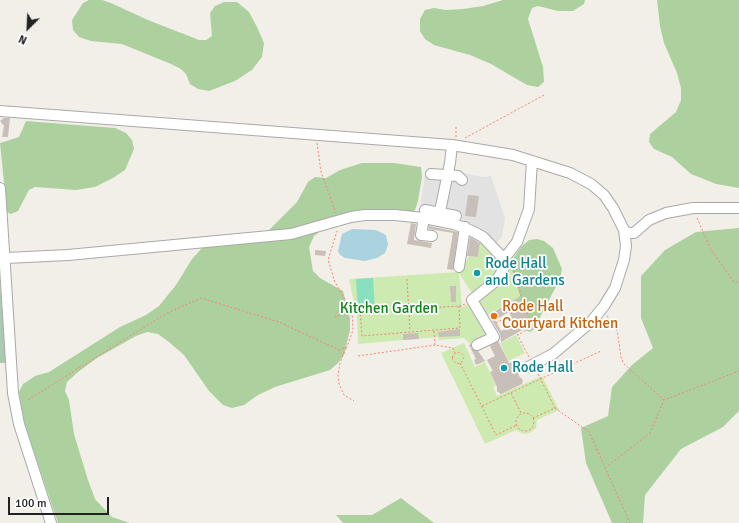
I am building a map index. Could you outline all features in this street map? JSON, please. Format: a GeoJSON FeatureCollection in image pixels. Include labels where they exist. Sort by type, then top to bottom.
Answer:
{"type":"FeatureCollection","features":[{"type":"Feature","properties":{"kind":"street"},"geometry":{"type":"LineString","coordinates":[[0,111],[454,144],[513,155],[559,168],[591,184],[609,202],[629,232],[615,288],[601,309],[591,322],[563,346],[530,366]]}},
{"type":"Feature","properties":{"kind":"street"},"geometry":{"type":"LineString","coordinates":[[439,217],[446,175],[454,144]]}},
{"type":"Feature","properties":{"kind":"street"},"geometry":{"type":"LineString","coordinates":[[477,345],[494,336],[493,325],[472,300],[497,280],[504,268],[504,259],[517,242],[529,209],[532,161]]}},
{"type":"Feature","properties":{"kind":"street"},"geometry":{"type":"LineString","coordinates":[[431,174],[458,176],[462,180]]}},
{"type":"Feature","properties":{"kind":"street"},"geometry":{"type":"LineString","coordinates":[[0,188],[2,245],[6,258],[13,393],[19,424],[51,523]]}},
{"type":"Feature","properties":{"kind":"street"},"geometry":{"type":"LineString","coordinates":[[629,232],[649,220],[666,213],[693,208],[739,208]]}},
{"type":"Feature","properties":{"kind":"street"},"geometry":{"type":"LineString","coordinates":[[424,214],[421,235],[432,236]]}},
{"type":"Feature","properties":{"kind":"street"},"geometry":{"type":"LineString","coordinates":[[6,258],[61,256],[291,234],[365,215],[424,214],[439,217],[465,227],[483,237],[504,259]]}},
{"type":"Feature","properties":{"kind":"street"},"geometry":{"type":"LineString","coordinates":[[439,217],[456,216]]}},
{"type":"Feature","properties":{"kind":"street"},"geometry":{"type":"LineString","coordinates":[[459,267],[465,227]]}},
{"type":"Feature","properties":{"kind":"path"},"geometry":{"type":"LineString","coordinates":[[454,144],[544,95]]}},
{"type":"Feature","properties":{"kind":"path"},"geometry":{"type":"LineString","coordinates":[[454,144],[456,127]]}},
{"type":"Feature","properties":{"kind":"path"},"geometry":{"type":"LineString","coordinates":[[317,135],[317,153],[339,221],[328,260],[335,282],[352,312],[353,330],[340,363],[338,375],[339,384],[344,394],[354,401]]}},
{"type":"Feature","properties":{"kind":"path"},"geometry":{"type":"LineString","coordinates":[[693,208],[711,250],[734,282],[739,282]]}},
{"type":"Feature","properties":{"kind":"path"},"geometry":{"type":"LineString","coordinates":[[504,259],[515,271],[530,320],[528,330],[517,334],[530,366],[540,379],[554,408],[589,432],[630,523]]}},
{"type":"Feature","properties":{"kind":"path"},"geometry":{"type":"LineString","coordinates":[[407,279],[410,332]]}},
{"type":"Feature","properties":{"kind":"path"},"geometry":{"type":"LineString","coordinates":[[28,400],[167,313],[201,298],[279,322],[339,350],[346,347]]}},
{"type":"Feature","properties":{"kind":"path"},"geometry":{"type":"LineString","coordinates":[[459,306],[460,328],[362,336],[360,312],[459,306],[472,300]]}},
{"type":"Feature","properties":{"kind":"path"},"geometry":{"type":"LineString","coordinates":[[601,309],[617,330],[621,357],[624,364],[664,400]]}},
{"type":"Feature","properties":{"kind":"path"},"geometry":{"type":"LineString","coordinates":[[335,317],[352,312]]}},
{"type":"Feature","properties":{"kind":"path"},"geometry":{"type":"LineString","coordinates":[[493,325],[507,317],[512,325]]}},
{"type":"Feature","properties":{"kind":"path"},"geometry":{"type":"LineString","coordinates":[[493,325],[496,319]]}},
{"type":"Feature","properties":{"kind":"path"},"geometry":{"type":"LineString","coordinates":[[434,330],[435,345]]}},
{"type":"Feature","properties":{"kind":"path"},"geometry":{"type":"LineString","coordinates":[[358,356],[435,345],[452,348],[455,353]]}},
{"type":"Feature","properties":{"kind":"path"},"geometry":{"type":"LineString","coordinates":[[482,406],[601,351]]}},
{"type":"Feature","properties":{"kind":"path"},"geometry":{"type":"LineString","coordinates":[[455,353],[459,352],[463,355],[463,360],[460,363]]}},
{"type":"Feature","properties":{"kind":"path"},"geometry":{"type":"LineString","coordinates":[[455,353],[453,359],[455,362],[460,363],[496,435],[517,426]]}},
{"type":"Feature","properties":{"kind":"path"},"geometry":{"type":"LineString","coordinates":[[605,468],[650,433],[664,400],[739,372]]}},
{"type":"Feature","properties":{"kind":"path"},"geometry":{"type":"LineString","coordinates":[[512,393],[521,413]]}},
{"type":"Feature","properties":{"kind":"path"},"geometry":{"type":"LineString","coordinates":[[533,418],[554,408]]}},
{"type":"Feature","properties":{"kind":"path"},"geometry":{"type":"LineString","coordinates":[[521,413],[527,413],[533,418],[533,425],[529,430],[521,430],[517,426],[517,417],[521,413]]}},
{"type":"Feature","properties":{"kind":"green space"},"geometry":{"type":"Polygon","coordinates":[[[89,0],[102,0],[111,3],[148,20],[199,40],[206,40],[212,36],[210,13],[215,6],[224,2],[237,2],[249,12],[257,27],[264,43],[262,57],[252,70],[235,81],[209,91],[198,89],[190,84],[186,74],[181,69],[171,64],[122,44],[91,41],[79,37],[73,30],[72,20],[83,3],[89,0]]]}},
{"type":"Feature","properties":{"kind":"green space"},"geometry":{"type":"Polygon","coordinates":[[[503,0],[585,0],[584,4],[573,11],[558,11],[538,6],[532,8],[528,19],[543,67],[544,82],[538,87],[527,85],[491,64],[470,55],[434,45],[425,39],[420,31],[420,19],[425,10],[434,8],[446,10],[463,9],[483,6],[503,0]]]}},
{"type":"Feature","properties":{"kind":"green space"},"geometry":{"type":"Polygon","coordinates":[[[657,0],[739,0],[739,188],[716,184],[691,174],[672,157],[654,149],[649,142],[650,134],[676,112],[681,100],[681,88],[677,73],[664,43],[660,26],[657,0]]]}},
{"type":"Feature","properties":{"kind":"green space"},"geometry":{"type":"Polygon","coordinates":[[[26,121],[115,128],[126,133],[132,140],[134,149],[125,170],[113,178],[95,187],[76,190],[35,187],[29,190],[18,211],[11,214],[7,212],[0,143],[19,137],[26,121]]]}},
{"type":"Feature","properties":{"kind":"green space"},"geometry":{"type":"Polygon","coordinates":[[[362,163],[394,163],[421,167],[422,177],[418,201],[415,210],[411,213],[391,212],[325,228],[314,236],[309,247],[313,271],[320,278],[343,291],[350,318],[350,330],[344,355],[338,363],[330,370],[275,387],[258,395],[244,405],[232,408],[223,405],[209,391],[184,355],[158,334],[147,332],[136,336],[97,358],[67,382],[65,391],[69,400],[74,434],[95,499],[112,517],[130,523],[58,523],[25,425],[19,392],[23,384],[35,376],[49,372],[120,327],[146,315],[159,306],[176,285],[192,259],[202,248],[268,231],[297,202],[308,182],[315,177],[326,178],[340,170],[362,163]]]}},
{"type":"Feature","properties":{"kind":"green space"},"geometry":{"type":"Polygon","coordinates":[[[739,228],[739,411],[723,427],[681,449],[645,495],[643,523],[612,523],[586,463],[581,428],[608,416],[612,387],[632,365],[653,348],[641,318],[641,276],[665,250],[696,232],[739,228]]]}},
{"type":"Feature","properties":{"kind":"green space","name":"Kitchen Garden"},"geometry":{"type":"Polygon","coordinates":[[[481,239],[501,262],[496,275],[473,295],[459,273],[462,307],[470,303],[489,334],[470,344],[464,338],[439,340],[438,337],[358,344],[357,317],[349,279],[459,272],[469,256],[478,257],[481,239]]]}},
{"type":"Feature","properties":{"kind":"green space"},"geometry":{"type":"Polygon","coordinates":[[[537,239],[544,241],[553,248],[562,269],[560,279],[541,315],[536,328],[530,332],[525,330],[520,322],[528,317],[517,298],[520,296],[511,267],[512,260],[522,246],[529,240],[537,239]]]}},
{"type":"Feature","properties":{"kind":"green space"},"geometry":{"type":"Polygon","coordinates":[[[511,267],[520,296],[486,316],[478,301],[499,284],[511,267]]]}},
{"type":"Feature","properties":{"kind":"green space"},"geometry":{"type":"Polygon","coordinates":[[[373,278],[375,310],[358,311],[356,279],[373,278]]]}},
{"type":"Feature","properties":{"kind":"green space"},"geometry":{"type":"Polygon","coordinates":[[[0,282],[6,363],[0,363],[0,282]]]}},
{"type":"Feature","properties":{"kind":"green space"},"geometry":{"type":"Polygon","coordinates":[[[516,335],[525,353],[508,361],[500,343],[516,335]]]}},
{"type":"Feature","properties":{"kind":"green space"},"geometry":{"type":"Polygon","coordinates":[[[464,343],[475,367],[485,362],[496,386],[493,387],[497,396],[542,376],[559,410],[537,420],[536,428],[530,433],[523,434],[516,430],[485,444],[441,353],[464,343]]]}},
{"type":"Feature","properties":{"kind":"green space"},"geometry":{"type":"Polygon","coordinates":[[[401,498],[434,523],[343,523],[336,515],[372,515],[401,498]]]}},
{"type":"Feature","properties":{"kind":"shaded area"},"geometry":{"type":"Polygon","coordinates":[[[431,169],[483,177],[491,176],[505,218],[502,237],[495,245],[419,214],[425,175],[431,169]]]}},
{"type":"Feature","properties":{"kind":"water"},"geometry":{"type":"Polygon","coordinates":[[[352,229],[376,230],[386,235],[388,245],[385,253],[377,258],[365,261],[345,258],[340,255],[338,251],[342,234],[352,229]]]}},
{"type":"Feature","properties":{"kind":"building"},"geometry":{"type":"Polygon","coordinates":[[[4,118],[10,118],[8,137],[2,137],[4,126],[0,121],[4,118]]]}},
{"type":"Feature","properties":{"kind":"building"},"geometry":{"type":"Polygon","coordinates":[[[468,195],[479,196],[476,217],[465,216],[468,195]]]}},
{"type":"Feature","properties":{"kind":"building"},"geometry":{"type":"Polygon","coordinates":[[[411,223],[416,224],[414,240],[432,243],[431,248],[407,244],[411,223]]]}},
{"type":"Feature","properties":{"kind":"building"},"geometry":{"type":"Polygon","coordinates":[[[429,226],[458,232],[453,270],[447,269],[453,233],[429,229],[429,226]]]}},
{"type":"Feature","properties":{"kind":"building"},"geometry":{"type":"Polygon","coordinates":[[[470,237],[480,243],[478,257],[467,256],[470,237]]]}},
{"type":"Feature","properties":{"kind":"building"},"geometry":{"type":"Polygon","coordinates":[[[315,250],[326,251],[325,256],[315,255],[315,250]]]}},
{"type":"Feature","properties":{"kind":"building"},"geometry":{"type":"Polygon","coordinates":[[[450,286],[456,286],[456,302],[451,302],[450,286]]]}},
{"type":"Feature","properties":{"kind":"building"},"geometry":{"type":"Polygon","coordinates":[[[517,298],[528,317],[520,322],[524,329],[501,342],[500,334],[489,315],[517,298]],[[509,312],[495,320],[501,331],[515,324],[509,312]]]}},
{"type":"Feature","properties":{"kind":"building"},"geometry":{"type":"Polygon","coordinates":[[[460,329],[460,336],[439,337],[438,332],[460,329]]]}},
{"type":"Feature","properties":{"kind":"building"},"geometry":{"type":"Polygon","coordinates":[[[418,333],[419,339],[403,340],[403,334],[418,333]]]}},
{"type":"Feature","properties":{"kind":"building","name":"Rode Hall"},"geometry":{"type":"Polygon","coordinates":[[[498,341],[509,363],[512,362],[517,367],[519,376],[523,380],[522,384],[501,394],[497,391],[497,387],[490,372],[493,371],[487,360],[495,356],[490,346],[498,341]]]}},
{"type":"Feature","properties":{"kind":"building"},"geometry":{"type":"Polygon","coordinates":[[[471,344],[471,348],[478,351],[485,361],[476,365],[474,360],[476,359],[469,345],[471,344]]]}},
{"type":"Feature","properties":{"kind":"place","name":"Rode Hall and Gardens"},"geometry":{"type":"Point","coordinates":[477,273]}},
{"type":"Feature","properties":{"kind":"place","name":"Rode Hall Courtyard Kitchen"},"geometry":{"type":"Point","coordinates":[494,316]}},
{"type":"Feature","properties":{"kind":"place","name":"Rode Hall"},"geometry":{"type":"Point","coordinates":[504,368]}}]}
